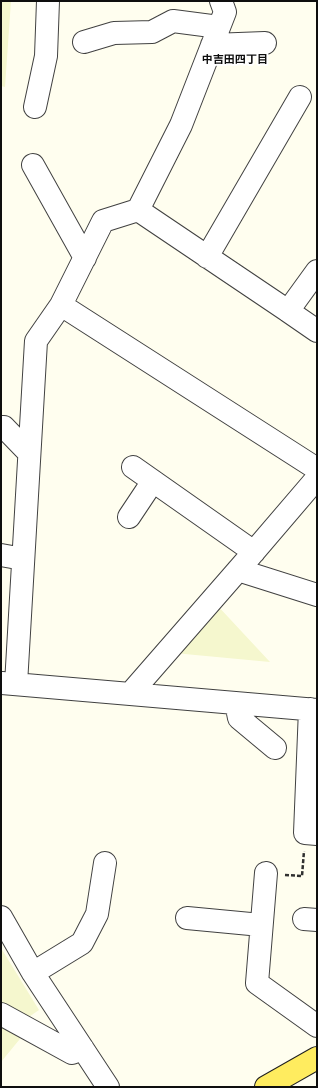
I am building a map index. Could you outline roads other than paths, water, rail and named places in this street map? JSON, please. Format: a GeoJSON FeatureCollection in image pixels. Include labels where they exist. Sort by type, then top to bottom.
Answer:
{"type":"FeatureCollection","features":[{"type":"Feature","properties":{"kind":"main road"},"geometry":{"type":"LineString","coordinates":[[266,1087],[317,1058]]}},
{"type":"Feature","properties":{"kind":"street"},"geometry":{"type":"LineString","coordinates":[[36,107],[46,56],[48,1]]}},
{"type":"Feature","properties":{"kind":"street"},"geometry":{"type":"LineString","coordinates":[[221,1],[225,12],[216,36],[181,124],[138,210],[104,221],[62,305],[36,341],[23,559],[8,683],[313,709],[311,834]]}},
{"type":"Feature","properties":{"kind":"street"},"geometry":{"type":"LineString","coordinates":[[84,42],[114,33],[152,32],[173,21],[216,36],[265,43]]}},
{"type":"Feature","properties":{"kind":"street"},"geometry":{"type":"LineString","coordinates":[[207,257],[300,97]]}},
{"type":"Feature","properties":{"kind":"street"},"geometry":{"type":"LineString","coordinates":[[33,165],[85,258]]}},
{"type":"Feature","properties":{"kind":"street"},"geometry":{"type":"LineString","coordinates":[[138,210],[317,331]]}},
{"type":"Feature","properties":{"kind":"street"},"geometry":{"type":"LineString","coordinates":[[288,311],[317,271]]}},
{"type":"Feature","properties":{"kind":"street"},"geometry":{"type":"LineString","coordinates":[[62,305],[317,469]]}},
{"type":"Feature","properties":{"kind":"street"},"geometry":{"type":"LineString","coordinates":[[1,427],[4,427],[29,453]]}},
{"type":"Feature","properties":{"kind":"street"},"geometry":{"type":"LineString","coordinates":[[133,467],[254,552]]}},
{"type":"Feature","properties":{"kind":"street"},"geometry":{"type":"LineString","coordinates":[[130,694],[254,552],[310,496],[317,478]]}},
{"type":"Feature","properties":{"kind":"street"},"geometry":{"type":"LineString","coordinates":[[129,517],[154,481]]}},
{"type":"Feature","properties":{"kind":"street"},"geometry":{"type":"LineString","coordinates":[[1,555],[23,559]]}},
{"type":"Feature","properties":{"kind":"street"},"geometry":{"type":"LineString","coordinates":[[238,570],[317,595]]}},
{"type":"Feature","properties":{"kind":"street"},"geometry":{"type":"LineString","coordinates":[[236,703],[239,718],[275,748]]}},
{"type":"Feature","properties":{"kind":"street"},"geometry":{"type":"LineString","coordinates":[[33,973],[82,943],[97,914],[105,862]]}},
{"type":"Feature","properties":{"kind":"street"},"geometry":{"type":"LineString","coordinates":[[266,873],[257,983],[317,1026]]}},
{"type":"Feature","properties":{"kind":"street"},"geometry":{"type":"LineString","coordinates":[[1,917],[33,973],[108,1087]]}},
{"type":"Feature","properties":{"kind":"street"},"geometry":{"type":"LineString","coordinates":[[187,918],[261,925]]}},
{"type":"Feature","properties":{"kind":"street"},"geometry":{"type":"LineString","coordinates":[[1,1014],[72,1053],[83,1049]]}},
{"type":"Feature","properties":{"kind":"district","name":"中吉田四丁目"},"geometry":{"type":"Point","coordinates":[235,60]}}]}
